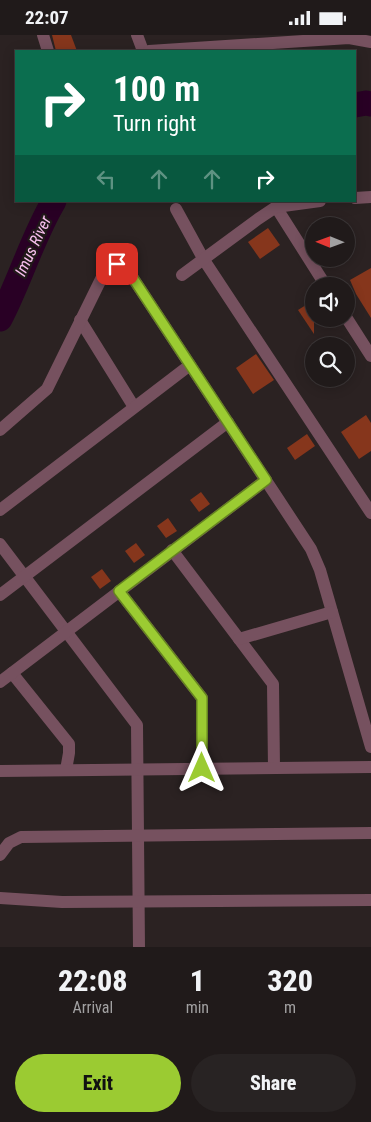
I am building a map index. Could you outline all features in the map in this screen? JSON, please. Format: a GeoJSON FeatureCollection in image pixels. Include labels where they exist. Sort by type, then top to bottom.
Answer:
{"type":"FeatureCollection","features":[{"type":"Feature","properties":{"kind":"street"},"geometry":{"type":"LineString","coordinates":[[43,35],[48,50]]}},
{"type":"Feature","properties":{"kind":"street"},"geometry":{"type":"LineString","coordinates":[[137,35],[143,50]]}},
{"type":"Feature","properties":{"kind":"street"},"geometry":{"type":"LineString","coordinates":[[157,50],[236,40],[349,36],[371,42]]}},
{"type":"Feature","properties":{"kind":"street"},"geometry":{"type":"LineString","coordinates":[[356,198],[371,197]]}},
{"type":"Feature","properties":{"kind":"street"},"geometry":{"type":"LineString","coordinates":[[182,275],[276,207],[313,202]]}},
{"type":"Feature","properties":{"kind":"street"},"geometry":{"type":"LineString","coordinates":[[276,207],[320,277]]}},
{"type":"Feature","properties":{"kind":"street"},"geometry":{"type":"LineString","coordinates":[[176,209],[204,260],[371,513]]}},
{"type":"Feature","properties":{"kind":"street"},"geometry":{"type":"LineString","coordinates":[[0,430],[47,389],[106,269],[117,264],[125,266],[311,549],[320,570],[371,747]]}},
{"type":"Feature","properties":{"kind":"street"},"geometry":{"type":"LineString","coordinates":[[80,320],[134,407]]}},
{"type":"Feature","properties":{"kind":"street"},"geometry":{"type":"LineString","coordinates":[[352,327],[371,356]]}},
{"type":"Feature","properties":{"kind":"street"},"geometry":{"type":"LineString","coordinates":[[360,339],[371,331]]}},
{"type":"Feature","properties":{"kind":"street"},"geometry":{"type":"LineString","coordinates":[[0,510],[190,365]]}},
{"type":"Feature","properties":{"kind":"street"},"geometry":{"type":"LineString","coordinates":[[0,595],[228,422]]}},
{"type":"Feature","properties":{"kind":"street"},"geometry":{"type":"LineString","coordinates":[[0,683],[266,480]]}},
{"type":"Feature","properties":{"kind":"street"},"geometry":{"type":"LineString","coordinates":[[0,544],[137,725],[139,947]]}},
{"type":"Feature","properties":{"kind":"street"},"geometry":{"type":"LineString","coordinates":[[172,550],[273,684],[274,768]]}},
{"type":"Feature","properties":{"kind":"street"},"geometry":{"type":"LineString","coordinates":[[119,591],[202,698],[202,768]]}},
{"type":"Feature","properties":{"kind":"street"},"geometry":{"type":"LineString","coordinates":[[239,639],[332,613]]}},
{"type":"Feature","properties":{"kind":"street"},"geometry":{"type":"LineString","coordinates":[[12,673],[69,744],[66,770]]}},
{"type":"Feature","properties":{"kind":"street"},"geometry":{"type":"LineString","coordinates":[[0,771],[371,767]]}},
{"type":"Feature","properties":{"kind":"street"},"geometry":{"type":"LineString","coordinates":[[0,855],[9,843],[21,837],[371,833]]}},
{"type":"Feature","properties":{"kind":"street"},"geometry":{"type":"LineString","coordinates":[[0,899],[62,902],[371,900]]}},
{"type":"Feature","properties":{"kind":"building"},"geometry":{"type":"Polygon","coordinates":[[[52,35],[71,35],[77,50],[56,50],[52,35]]]}},
{"type":"Feature","properties":{"kind":"building"},"geometry":{"type":"Polygon","coordinates":[[[268,228],[280,245],[260,259],[248,242],[268,228]]]}},
{"type":"Feature","properties":{"kind":"building"},"geometry":{"type":"Polygon","coordinates":[[[371,268],[371,318],[355,292],[355,277],[371,268]]]}},
{"type":"Feature","properties":{"kind":"building"},"geometry":{"type":"Polygon","coordinates":[[[305,306],[305,320],[298,310],[305,306]]]}},
{"type":"Feature","properties":{"kind":"building"},"geometry":{"type":"Polygon","coordinates":[[[309,327],[314,327],[314,334],[309,327]]]}},
{"type":"Feature","properties":{"kind":"building"},"geometry":{"type":"Polygon","coordinates":[[[256,354],[274,380],[253,394],[236,368],[256,354]]]}},
{"type":"Feature","properties":{"kind":"building"},"geometry":{"type":"Polygon","coordinates":[[[366,415],[371,423],[371,451],[359,459],[341,432],[366,415]]]}},
{"type":"Feature","properties":{"kind":"building"},"geometry":{"type":"Polygon","coordinates":[[[307,434],[315,446],[295,460],[287,448],[307,434]]]}},
{"type":"Feature","properties":{"kind":"building"},"geometry":{"type":"Polygon","coordinates":[[[201,492],[210,504],[199,512],[190,500],[201,492]]]}},
{"type":"Feature","properties":{"kind":"building"},"geometry":{"type":"Polygon","coordinates":[[[168,518],[177,531],[166,538],[157,526],[168,518]]]}},
{"type":"Feature","properties":{"kind":"building"},"geometry":{"type":"Polygon","coordinates":[[[136,543],[145,555],[134,563],[125,551],[136,543]]]}},
{"type":"Feature","properties":{"kind":"building"},"geometry":{"type":"Polygon","coordinates":[[[102,569],[111,581],[100,589],[91,577],[102,569]]]}},
{"type":"Feature","properties":{"kind":"waterway","name":"Imus River"},"geometry":{"type":"LineString","coordinates":[[356,105],[371,104]]}},
{"type":"Feature","properties":{"kind":"waterway","name":"Imus River"},"geometry":{"type":"LineString","coordinates":[[0,319],[53,202]]}},
{"type":"Feature","properties":{"kind":"route"},"geometry":{"type":"LineString","coordinates":[[117,264],[125,266],[266,480],[119,591],[202,698],[202,768]]}}]}
